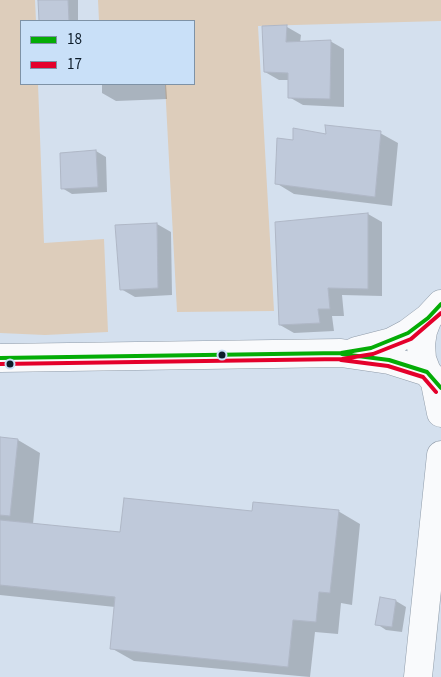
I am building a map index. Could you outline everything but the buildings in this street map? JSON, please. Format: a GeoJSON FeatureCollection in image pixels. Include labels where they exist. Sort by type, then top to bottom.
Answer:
{"type":"FeatureCollection","features":[{"type":"Feature","properties":{"kind":"highway"},"geometry":{"type":"LineString","coordinates":[[341,354],[390,342],[408,333],[435,311]]}},
{"type":"Feature","properties":{"kind":"highway"},"geometry":{"type":"LineString","coordinates":[[435,311],[420,344],[422,359],[434,381],[441,412]]}},
{"type":"Feature","properties":{"kind":"highway"},"geometry":{"type":"LineString","coordinates":[[0,358],[341,354],[389,360],[434,381]]}},
{"type":"Feature","properties":{"kind":"highway"},"geometry":{"type":"LineString","coordinates":[[418,677],[441,455]]}},
{"type":"Feature","properties":{"kind":"shaded area"},"geometry":{"type":"Polygon","coordinates":[[[0,0],[35,0],[36,20],[20,20],[20,85],[38,85],[44,243],[104,239],[108,332],[45,335],[0,333],[0,0]]]}},
{"type":"Feature","properties":{"kind":"shaded area"},"geometry":{"type":"Polygon","coordinates":[[[98,0],[441,0],[441,21],[258,26],[274,311],[177,312],[165,85],[195,85],[195,20],[99,20],[98,0]]]}},
{"type":"Feature","properties":{"kind":"transit line","name":"18"},"geometry":{"type":"LineString","coordinates":[[0,358],[341,353],[371,348],[408,333],[428,318],[441,304]]}},
{"type":"Feature","properties":{"kind":"transit line","name":"17"},"geometry":{"type":"LineString","coordinates":[[0,364],[342,359],[373,354],[411,339],[441,313]]}},
{"type":"Feature","properties":{"kind":"transit line","name":"18"},"geometry":{"type":"LineString","coordinates":[[342,354],[389,360],[427,372],[441,388]]}},
{"type":"Feature","properties":{"kind":"transit line","name":"17"},"geometry":{"type":"LineString","coordinates":[[341,360],[388,366],[423,377],[436,392]]}}]}
